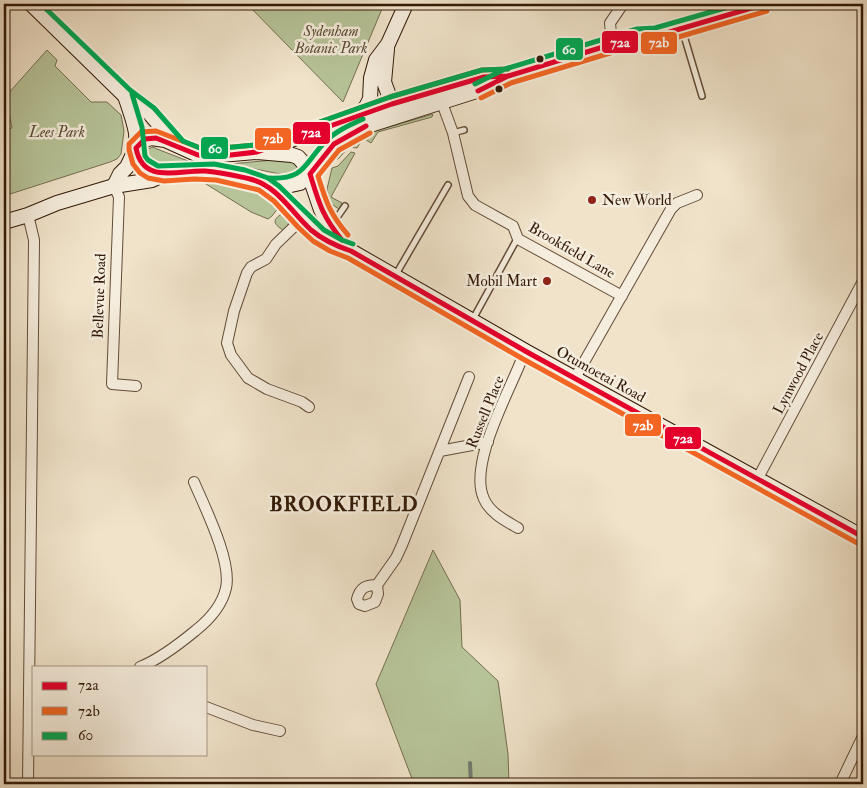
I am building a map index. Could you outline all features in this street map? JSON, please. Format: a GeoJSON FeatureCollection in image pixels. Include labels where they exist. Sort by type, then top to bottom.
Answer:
{"type":"FeatureCollection","features":[{"type":"Feature","properties":{"kind":"main road","name":"Otumoetai Road"},"geometry":{"type":"LineString","coordinates":[[31,4],[125,96],[148,113],[178,147],[198,155],[209,156],[257,152],[298,157],[303,161],[310,174],[321,210],[351,251]]}},
{"type":"Feature","properties":{"kind":"main road"},"geometry":{"type":"LineString","coordinates":[[374,104],[372,78],[376,60],[388,44],[406,4]]}},
{"type":"Feature","properties":{"kind":"main road"},"geometry":{"type":"LineString","coordinates":[[374,104],[394,110],[442,103],[486,88],[508,76],[598,50],[612,44],[640,36],[656,36],[765,4]]}},
{"type":"Feature","properties":{"kind":"main road"},"geometry":{"type":"LineString","coordinates":[[388,44],[384,82],[394,110]]}},
{"type":"Feature","properties":{"kind":"main road"},"geometry":{"type":"LineString","coordinates":[[4,222],[28,215],[57,203],[114,186],[152,180],[164,174],[191,171],[221,172],[267,185],[292,186],[300,183],[310,174],[334,144],[394,110],[484,77],[508,76]]}},
{"type":"Feature","properties":{"kind":"main road","name":"Otumoetai Road"},"geometry":{"type":"LineString","coordinates":[[125,96],[136,133],[136,148],[139,161],[143,166],[164,174]]}},
{"type":"Feature","properties":{"kind":"main road"},"geometry":{"type":"LineString","coordinates":[[257,152],[358,115],[374,104]]}},
{"type":"Feature","properties":{"kind":"main road"},"geometry":{"type":"LineString","coordinates":[[114,186],[120,174],[127,167],[136,148],[145,139],[156,138],[178,147]]}},
{"type":"Feature","properties":{"kind":"main road","name":"Otumoetai Road"},"geometry":{"type":"LineString","coordinates":[[267,185],[307,227],[336,247],[351,251],[527,352],[863,537]]}},
{"type":"Feature","properties":{"kind":"street"},"geometry":{"type":"LineString","coordinates":[[612,44],[610,23],[623,4]]}},
{"type":"Feature","properties":{"kind":"street","name":"Brookfield Lane"},"geometry":{"type":"LineString","coordinates":[[442,103],[452,133],[468,196],[475,205],[513,226],[518,239],[622,296]]}},
{"type":"Feature","properties":{"kind":"street","name":"Bellevue Road"},"geometry":{"type":"LineString","coordinates":[[114,186],[118,197],[112,384],[136,386]]}},
{"type":"Feature","properties":{"kind":"street"},"geometry":{"type":"LineString","coordinates":[[575,378],[671,209],[677,203],[697,195]]}},
{"type":"Feature","properties":{"kind":"street"},"geometry":{"type":"LineString","coordinates":[[28,215],[34,240],[31,676],[28,784]]}},
{"type":"Feature","properties":{"kind":"street"},"geometry":{"type":"LineString","coordinates":[[301,220],[276,244],[266,259],[251,267],[247,273],[234,311],[227,343],[231,355],[248,378],[267,389],[302,402],[309,407]]}},
{"type":"Feature","properties":{"kind":"street","name":"Lynwood Place"},"geometry":{"type":"LineString","coordinates":[[758,478],[863,281]]}},
{"type":"Feature","properties":{"kind":"street","name":"Russell Place"},"geometry":{"type":"LineString","coordinates":[[518,528],[488,506],[481,492],[480,470],[482,456],[527,352]]}},
{"type":"Feature","properties":{"kind":"street"},"geometry":{"type":"LineString","coordinates":[[377,585],[396,558],[469,377]]}},
{"type":"Feature","properties":{"kind":"street"},"geometry":{"type":"LineString","coordinates":[[440,451],[488,442]]}},
{"type":"Feature","properties":{"kind":"street"},"geometry":{"type":"LineString","coordinates":[[152,664],[208,620],[216,611],[227,587],[228,576],[222,550],[194,482]]}},
{"type":"Feature","properties":{"kind":"street"},"geometry":{"type":"LineString","coordinates":[[208,708],[253,725],[280,731]]}},
{"type":"Feature","properties":{"kind":"street"},"geometry":{"type":"LineString","coordinates":[[840,784],[863,736]]}},
{"type":"Feature","properties":{"kind":"lane"},"geometry":{"type":"LineString","coordinates":[[681,28],[702,96]]}},
{"type":"Feature","properties":{"kind":"lane"},"geometry":{"type":"LineString","coordinates":[[452,133],[464,130]]}},
{"type":"Feature","properties":{"kind":"lane"},"geometry":{"type":"LineString","coordinates":[[395,276],[448,185]]}},
{"type":"Feature","properties":{"kind":"lane"},"geometry":{"type":"LineString","coordinates":[[331,226],[346,206]]}},
{"type":"Feature","properties":{"kind":"lane"},"geometry":{"type":"LineString","coordinates":[[472,321],[518,239]]}},
{"type":"Feature","properties":{"kind":"green space","name":"Sydenham Botanic Park"},"geometry":{"type":"Polygon","coordinates":[[[247,4],[384,4],[343,102],[247,4]]]}},
{"type":"Feature","properties":{"kind":"green space","name":"Lees Park"},"geometry":{"type":"Polygon","coordinates":[[[47,50],[57,60],[55,66],[91,102],[107,102],[121,115],[124,131],[121,154],[117,159],[110,162],[7,195],[4,181],[4,130],[12,128],[6,96],[47,50]]]}},
{"type":"Feature","properties":{"kind":"green space"},"geometry":{"type":"Polygon","coordinates":[[[433,114],[432,117],[378,132],[371,143],[363,138],[357,148],[349,147],[338,159],[332,158],[339,150],[362,135],[433,114]]]}},
{"type":"Feature","properties":{"kind":"green space"},"geometry":{"type":"Polygon","coordinates":[[[153,147],[188,161],[153,164],[151,159],[147,159],[146,155],[148,149],[153,147]]]}},
{"type":"Feature","properties":{"kind":"green space"},"geometry":{"type":"Polygon","coordinates":[[[351,152],[355,153],[331,197],[342,203],[339,209],[330,203],[327,189],[332,168],[338,166],[351,152]]]}},
{"type":"Feature","properties":{"kind":"green space"},"geometry":{"type":"Polygon","coordinates":[[[274,160],[292,161],[300,168],[300,171],[290,176],[230,164],[274,160]]]}},
{"type":"Feature","properties":{"kind":"green space"},"geometry":{"type":"Polygon","coordinates":[[[199,177],[222,180],[241,186],[279,207],[268,219],[251,212],[198,179],[199,177]]]}},
{"type":"Feature","properties":{"kind":"green space"},"geometry":{"type":"Polygon","coordinates":[[[284,212],[291,220],[284,231],[275,221],[284,212]]]}},
{"type":"Feature","properties":{"kind":"green space"},"geometry":{"type":"Polygon","coordinates":[[[433,550],[460,600],[462,647],[498,681],[508,754],[509,784],[414,784],[376,684],[433,550]]]}},
{"type":"Feature","properties":{"kind":"waterway"},"geometry":{"type":"LineString","coordinates":[[470,763],[471,784]]}},
{"type":"Feature","properties":{"kind":"transit line","name":"60"},"geometry":{"type":"LineString","coordinates":[[41,4],[130,90],[154,108],[183,141],[200,148],[255,145],[390,97],[482,70],[508,69]]}},
{"type":"Feature","properties":{"kind":"transit line","name":"60"},"geometry":{"type":"LineString","coordinates":[[475,84],[505,69],[637,29],[655,28],[739,4]]}},
{"type":"Feature","properties":{"kind":"transit line","name":"72a"},"geometry":{"type":"LineString","coordinates":[[478,91],[508,76],[639,36],[656,36],[765,4]]}},
{"type":"Feature","properties":{"kind":"transit line","name":"72b"},"geometry":{"type":"LineString","coordinates":[[481,98],[511,83],[640,44],[658,43],[767,11]]}},
{"type":"Feature","properties":{"kind":"transit line","name":"72b"},"geometry":{"type":"LineString","coordinates":[[508,69],[482,70],[390,97],[255,145],[200,148],[156,131],[141,132],[129,144],[129,150],[133,164],[140,173],[148,178],[164,181],[216,180],[259,190],[274,201],[313,241],[330,251],[348,258],[523,359],[859,544]]}},
{"type":"Feature","properties":{"kind":"transit line","name":"72a"},"geometry":{"type":"LineString","coordinates":[[508,76],[484,77],[392,104],[257,152],[222,156],[198,155],[156,138],[145,139],[136,148],[140,160],[146,167],[154,171],[163,173],[205,171],[228,174],[260,182],[284,200],[311,230],[325,240],[351,251],[527,352],[863,537]]}},
{"type":"Feature","properties":{"kind":"transit line","name":"60"},"geometry":{"type":"LineString","coordinates":[[132,94],[142,127],[145,156],[148,160],[158,166],[214,164],[245,170],[268,178],[279,186],[324,230],[353,244]]}},
{"type":"Feature","properties":{"kind":"transit line","name":"60"},"geometry":{"type":"LineString","coordinates":[[268,178],[280,178],[297,173],[303,169],[330,137],[343,128],[363,119]]}},
{"type":"Feature","properties":{"kind":"transit line","name":"72a"},"geometry":{"type":"LineString","coordinates":[[342,240],[322,209],[310,174],[334,144],[366,126]]}},
{"type":"Feature","properties":{"kind":"transit line","name":"72b"},"geometry":{"type":"LineString","coordinates":[[348,235],[329,207],[318,176],[339,150],[370,133]]}},
{"type":"Feature","properties":{"kind":"place","name":"New World"},"geometry":{"type":"Point","coordinates":[592,200]}},
{"type":"Feature","properties":{"kind":"place","name":"Mobil Mart"},"geometry":{"type":"Point","coordinates":[547,281]}},
{"type":"Feature","properties":{"kind":"district","name":"BROOKFIELD"},"geometry":{"type":"Point","coordinates":[344,504]}}]}
